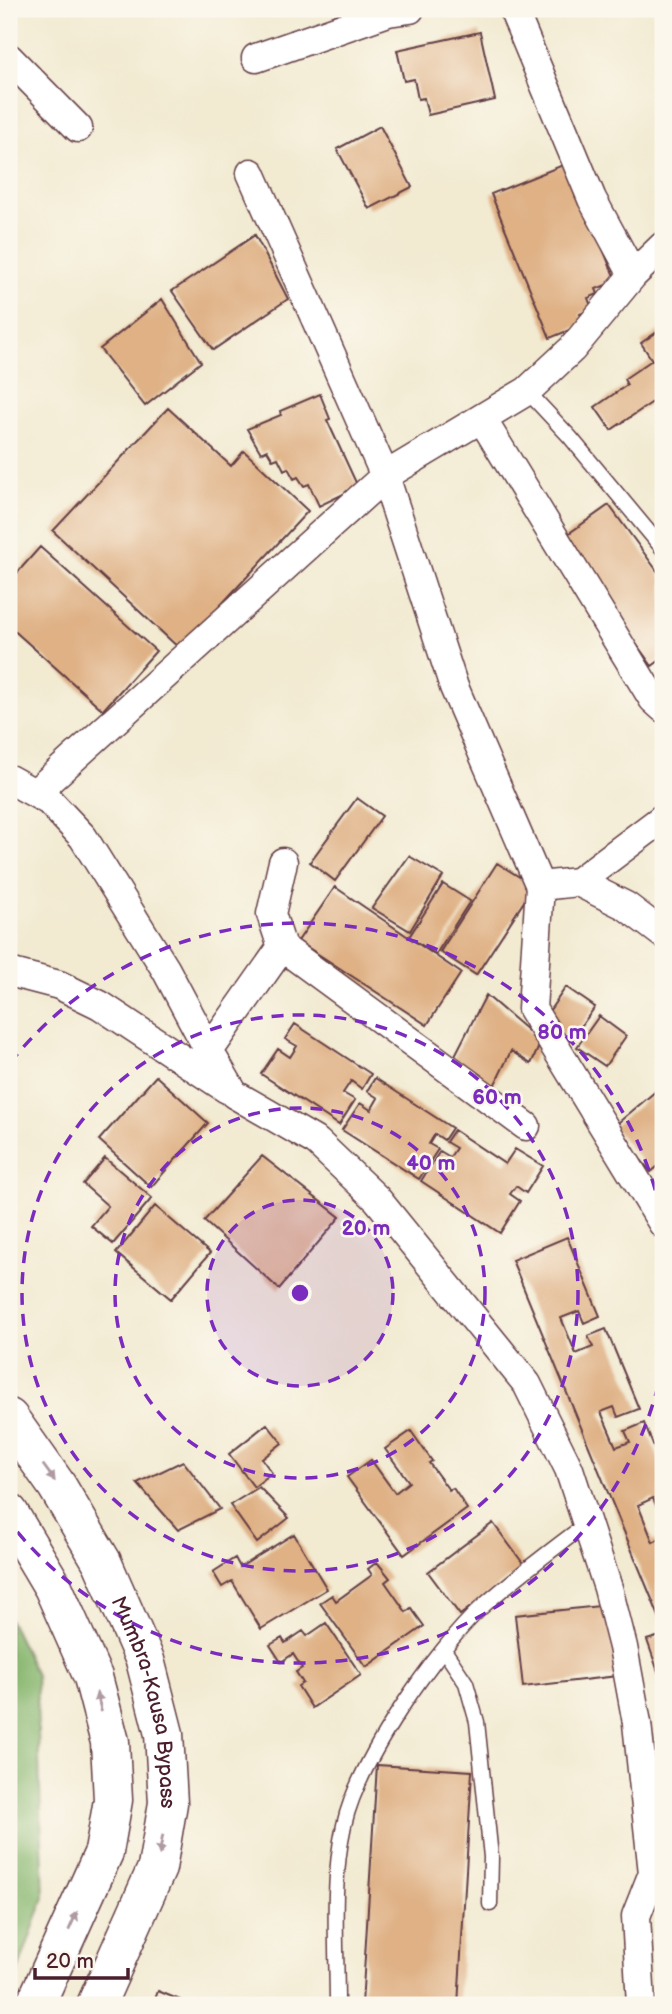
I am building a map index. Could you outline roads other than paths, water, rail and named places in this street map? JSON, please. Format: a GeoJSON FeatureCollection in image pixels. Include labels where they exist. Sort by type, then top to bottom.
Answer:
{"type":"FeatureCollection","features":[{"type":"Feature","properties":{"kind":"highway","name":"Mumbra-Kausa Bypass"},"geometry":{"type":"LineString","coordinates":[[9,1418],[57,1486],[102,1562],[145,1660],[164,1734],[168,1803],[157,1868],[96,2005]]}},
{"type":"Feature","properties":{"kind":"highway","name":"Mumbra-Kausa Bypass"},"geometry":{"type":"LineString","coordinates":[[9,1513],[53,1587],[93,1677],[110,1742],[113,1800],[104,1852],[35,2005]]}},
{"type":"Feature","properties":{"kind":"street"},"geometry":{"type":"LineString","coordinates":[[256,58],[388,12],[410,9]]}},
{"type":"Feature","properties":{"kind":"street"},"geometry":{"type":"LineString","coordinates":[[513,9],[592,199],[632,275]]}},
{"type":"Feature","properties":{"kind":"street"},"geometry":{"type":"LineString","coordinates":[[9,58],[78,128]]}},
{"type":"Feature","properties":{"kind":"street"},"geometry":{"type":"LineString","coordinates":[[251,173],[385,477],[454,687],[540,886],[532,1009],[663,1224]]}},
{"type":"Feature","properties":{"kind":"street"},"geometry":{"type":"LineString","coordinates":[[35,793],[385,477],[527,391],[572,349],[632,275],[663,246]]}},
{"type":"Feature","properties":{"kind":"street"},"geometry":{"type":"LineString","coordinates":[[482,419],[653,699],[663,709]]}},
{"type":"Feature","properties":{"kind":"street"},"geometry":{"type":"LineString","coordinates":[[9,779],[49,801],[83,837],[166,970],[234,1094]]}},
{"type":"Feature","properties":{"kind":"street"},"geometry":{"type":"LineString","coordinates":[[540,886],[578,882],[663,818]]}},
{"type":"Feature","properties":{"kind":"street"},"geometry":{"type":"LineString","coordinates":[[283,862],[271,914],[282,947],[526,1126]]}},
{"type":"Feature","properties":{"kind":"street"},"geometry":{"type":"LineString","coordinates":[[578,882],[626,906],[663,934]]}},
{"type":"Feature","properties":{"kind":"street"},"geometry":{"type":"LineString","coordinates":[[209,1051],[282,947]]}},
{"type":"Feature","properties":{"kind":"street"},"geometry":{"type":"LineString","coordinates":[[9,972],[59,985],[100,1005],[234,1094],[317,1142],[377,1199],[527,1384],[569,1469],[608,1588],[623,1647],[640,1750],[653,1873],[636,1916],[641,2005]]}},
{"type":"Feature","properties":{"kind":"lane"},"geometry":{"type":"LineString","coordinates":[[527,391],[570,437],[663,549]]}},
{"type":"Feature","properties":{"kind":"lane"},"geometry":{"type":"LineString","coordinates":[[337,2005],[337,1874],[344,1824],[358,1785],[390,1726],[444,1650],[481,1608],[586,1524]]}},
{"type":"Feature","properties":{"kind":"lane"},"geometry":{"type":"LineString","coordinates":[[444,1650],[466,1683],[477,1721],[491,1857],[490,1904]]}}]}
